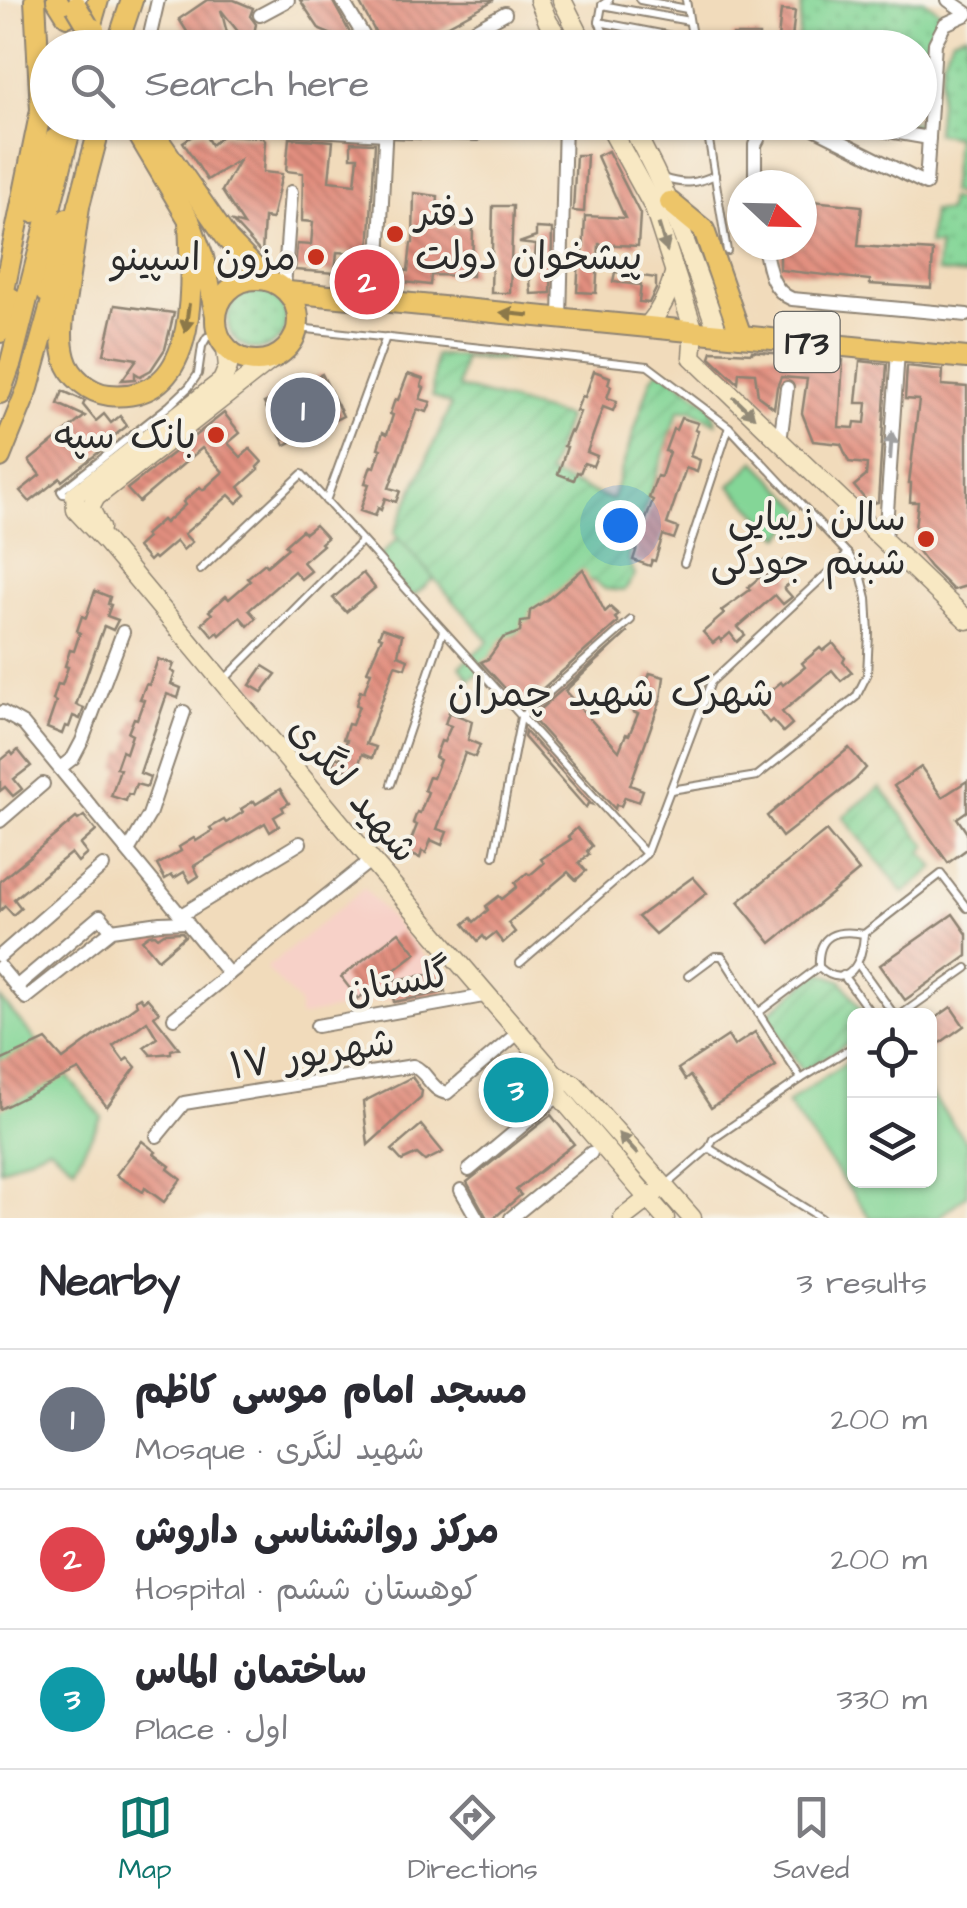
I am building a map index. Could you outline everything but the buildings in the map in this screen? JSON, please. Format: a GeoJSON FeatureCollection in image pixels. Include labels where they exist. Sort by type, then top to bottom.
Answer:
{"type":"FeatureCollection","features":[{"type":"Feature","properties":{"kind":"main road"},"geometry":{"type":"LineString","coordinates":[[35,0],[37,30]]}},
{"type":"Feature","properties":{"kind":"main road"},"geometry":{"type":"LineString","coordinates":[[125,30],[134,0]]}},
{"type":"Feature","properties":{"kind":"main road"},"geometry":{"type":"LineString","coordinates":[[539,0],[553,30]]}},
{"type":"Feature","properties":{"kind":"main road"},"geometry":{"type":"LineString","coordinates":[[562,0],[576,30]]}},
{"type":"Feature","properties":{"kind":"main road"},"geometry":{"type":"LineString","coordinates":[[81,6],[92,30]]}},
{"type":"Feature","properties":{"kind":"main road"},"geometry":{"type":"LineString","coordinates":[[0,310],[9,224],[33,140]]}},
{"type":"Feature","properties":{"kind":"main road"},"geometry":{"type":"LineString","coordinates":[[0,332],[60,140]]}},
{"type":"Feature","properties":{"kind":"main road"},"geometry":{"type":"LineString","coordinates":[[0,364],[49,199],[62,140]]}},
{"type":"Feature","properties":{"kind":"main road"},"geometry":{"type":"LineString","coordinates":[[0,393],[62,140]]}},
{"type":"Feature","properties":{"kind":"main road"},"geometry":{"type":"LineString","coordinates":[[0,437],[26,370],[92,140]]}},
{"type":"Feature","properties":{"kind":"main road"},"geometry":{"type":"LineString","coordinates":[[0,457],[28,388],[93,140]]}},
{"type":"Feature","properties":{"kind":"main road"},"geometry":{"type":"LineString","coordinates":[[144,140],[197,214],[295,302],[298,328],[293,340],[275,357],[249,361],[224,345]]}},
{"type":"Feature","properties":{"kind":"main road"},"geometry":{"type":"LineString","coordinates":[[156,140],[197,214],[216,329],[228,367],[222,381]]}},
{"type":"Feature","properties":{"kind":"main road"},"geometry":{"type":"LineString","coordinates":[[618,140],[654,208],[694,331],[692,357],[967,620]]}},
{"type":"Feature","properties":{"kind":"main road"},"geometry":{"type":"LineString","coordinates":[[644,140],[718,333]]}},
{"type":"Feature","properties":{"kind":"main road"},"geometry":{"type":"LineString","coordinates":[[670,202],[704,230],[741,336]]}},
{"type":"Feature","properties":{"kind":"main road"},"geometry":{"type":"LineString","coordinates":[[79,205],[61,334],[66,362],[80,383],[102,394],[130,397],[158,385],[181,353],[189,318],[197,214]]}},
{"type":"Feature","properties":{"kind":"main road"},"geometry":{"type":"LineString","coordinates":[[647,327],[668,296],[674,273]]}},
{"type":"Feature","properties":{"kind":"main road"},"geometry":{"type":"LineString","coordinates":[[216,314],[220,301],[239,282],[253,278],[279,286]]}},
{"type":"Feature","properties":{"kind":"main road","name":"173"},"geometry":{"type":"LineString","coordinates":[[279,286],[378,300],[967,358]]}},
{"type":"Feature","properties":{"kind":"main road"},"geometry":{"type":"LineString","coordinates":[[682,294],[703,288]]}},
{"type":"Feature","properties":{"kind":"main road","name":"شهید لنگری"},"geometry":{"type":"LineString","coordinates":[[106,542],[90,508],[96,497],[275,357]]}},
{"type":"Feature","properties":{"kind":"main road"},"geometry":{"type":"LineString","coordinates":[[76,495],[231,372],[239,369],[246,373],[244,383]]}},
{"type":"Feature","properties":{"kind":"main road","name":"شهید لنگری"},"geometry":{"type":"LineString","coordinates":[[76,495],[76,510],[371,860],[555,1074],[574,1084],[692,1218]]}},
{"type":"Feature","properties":{"kind":"main road","name":"شهید لنگری"},"geometry":{"type":"LineString","coordinates":[[555,1074],[559,1095],[661,1218]]}},
{"type":"Feature","properties":{"kind":"main road"},"geometry":{"type":"LineString","coordinates":[[622,1218],[665,1186]]}},
{"type":"Feature","properties":{"kind":"main road"},"geometry":{"type":"LineString","coordinates":[[635,1218],[661,1218]]}},
{"type":"Feature","properties":{"kind":"street"},"geometry":{"type":"LineString","coordinates":[[151,30],[158,0]]}},
{"type":"Feature","properties":{"kind":"street"},"geometry":{"type":"LineString","coordinates":[[260,16],[288,0]]}},
{"type":"Feature","properties":{"kind":"street"},"geometry":{"type":"LineString","coordinates":[[342,0],[360,30]]}},
{"type":"Feature","properties":{"kind":"street"},"geometry":{"type":"LineString","coordinates":[[948,0],[967,13]]}},
{"type":"Feature","properties":{"kind":"street"},"geometry":{"type":"LineString","coordinates":[[474,30],[505,13]]}},
{"type":"Feature","properties":{"kind":"street"},"geometry":{"type":"LineString","coordinates":[[937,39],[944,24],[967,13]]}},
{"type":"Feature","properties":{"kind":"street"},"geometry":{"type":"LineString","coordinates":[[378,300],[385,140]]}},
{"type":"Feature","properties":{"kind":"street"},"geometry":{"type":"LineString","coordinates":[[560,318],[565,140]]}},
{"type":"Feature","properties":{"kind":"street"},"geometry":{"type":"LineString","coordinates":[[755,170],[758,140]]}},
{"type":"Feature","properties":{"kind":"street"},"geometry":{"type":"LineString","coordinates":[[838,140],[926,184],[929,140]]}},
{"type":"Feature","properties":{"kind":"street"},"geometry":{"type":"LineString","coordinates":[[279,286],[291,192]]}},
{"type":"Feature","properties":{"kind":"street"},"geometry":{"type":"LineString","coordinates":[[768,260],[772,279],[784,296],[792,299],[967,315]]}},
{"type":"Feature","properties":{"kind":"street"},"geometry":{"type":"LineString","coordinates":[[885,541],[898,352]]}},
{"type":"Feature","properties":{"kind":"street"},"geometry":{"type":"LineString","coordinates":[[780,442],[787,388]]}},
{"type":"Feature","properties":{"kind":"street"},"geometry":{"type":"LineString","coordinates":[[60,768],[73,758],[82,741],[123,632]]}},
{"type":"Feature","properties":{"kind":"street"},"geometry":{"type":"LineString","coordinates":[[128,851],[149,814],[184,712]]}},
{"type":"Feature","properties":{"kind":"street"},"geometry":{"type":"LineString","coordinates":[[0,713],[23,724],[229,974]]}},
{"type":"Feature","properties":{"kind":"street"},"geometry":{"type":"LineString","coordinates":[[0,821],[43,784]]}},
{"type":"Feature","properties":{"kind":"street"},"geometry":{"type":"LineString","coordinates":[[0,967],[26,998],[112,930],[184,919],[300,843]]}},
{"type":"Feature","properties":{"kind":"street"},"geometry":{"type":"LineString","coordinates":[[174,1018],[371,860]]}},
{"type":"Feature","properties":{"kind":"street"},"geometry":{"type":"LineString","coordinates":[[0,956],[103,866]]}},
{"type":"Feature","properties":{"kind":"street","name":"گلستان"},"geometry":{"type":"LineString","coordinates":[[317,1026],[489,995]]}},
{"type":"Feature","properties":{"kind":"street","name":"۱۷ شهریور"},"geometry":{"type":"LineString","coordinates":[[157,1136],[184,1104],[413,1066],[438,1090],[447,1092],[519,1032]]}},
{"type":"Feature","properties":{"kind":"street"},"geometry":{"type":"LineString","coordinates":[[469,1170],[559,1095]]}},
{"type":"Feature","properties":{"kind":"street"},"geometry":{"type":"LineString","coordinates":[[511,1218],[591,1153]]}},
{"type":"Feature","properties":{"kind":"street"},"geometry":{"type":"LineString","coordinates":[[461,1190],[477,1218]]}},
{"type":"Feature","properties":{"kind":"lane"},"geometry":{"type":"LineString","coordinates":[[640,0],[686,4],[690,30]]}},
{"type":"Feature","properties":{"kind":"lane"},"geometry":{"type":"LineString","coordinates":[[602,30],[598,22],[605,2],[689,22]]}},
{"type":"Feature","properties":{"kind":"lane"},"geometry":{"type":"LineString","coordinates":[[598,22],[633,30]]}},
{"type":"Feature","properties":{"kind":"lane"},"geometry":{"type":"LineString","coordinates":[[709,140],[727,251]]}},
{"type":"Feature","properties":{"kind":"lane"},"geometry":{"type":"LineString","coordinates":[[660,176],[678,183],[697,183],[714,175]]}},
{"type":"Feature","properties":{"kind":"lane"},"geometry":{"type":"LineString","coordinates":[[298,328],[648,366],[729,427],[848,554],[862,574],[869,633],[867,676],[856,697],[757,776],[671,790]]}},
{"type":"Feature","properties":{"kind":"lane"},"geometry":{"type":"LineString","coordinates":[[76,495],[61,491],[189,386],[198,374],[207,337],[212,336],[224,345]]}},
{"type":"Feature","properties":{"kind":"lane"},"geometry":{"type":"LineString","coordinates":[[326,501],[386,337]]}},
{"type":"Feature","properties":{"kind":"lane"},"geometry":{"type":"LineString","coordinates":[[684,564],[729,427]]}},
{"type":"Feature","properties":{"kind":"lane"},"geometry":{"type":"LineString","coordinates":[[200,570],[302,474],[646,854]]}},
{"type":"Feature","properties":{"kind":"lane"},"geometry":{"type":"LineString","coordinates":[[222,682],[362,541]]}},
{"type":"Feature","properties":{"kind":"lane"},"geometry":{"type":"LineString","coordinates":[[520,963],[646,854],[711,682],[848,554]]}},
{"type":"Feature","properties":{"kind":"lane"},"geometry":{"type":"LineString","coordinates":[[494,856],[522,716],[631,620]]}},
{"type":"Feature","properties":{"kind":"lane"},"geometry":{"type":"LineString","coordinates":[[391,784],[444,631]]}},
{"type":"Feature","properties":{"kind":"lane"},"geometry":{"type":"LineString","coordinates":[[819,967],[821,946],[834,934],[864,934],[941,874],[967,908]]}},
{"type":"Feature","properties":{"kind":"lane"},"geometry":{"type":"LineString","coordinates":[[819,967],[832,975],[844,975],[862,957],[864,934]]}},
{"type":"Feature","properties":{"kind":"lane"},"geometry":{"type":"LineString","coordinates":[[688,976],[715,956],[722,956],[801,1079]]}},
{"type":"Feature","properties":{"kind":"lane"},"geometry":{"type":"LineString","coordinates":[[858,964],[891,1008]]}},
{"type":"Feature","properties":{"kind":"lane"},"geometry":{"type":"LineString","coordinates":[[758,1013],[819,967]]}},
{"type":"Feature","properties":{"kind":"lane"},"geometry":{"type":"LineString","coordinates":[[909,1008],[967,968]]}},
{"type":"Feature","properties":{"kind":"lane"},"geometry":{"type":"LineString","coordinates":[[844,975],[868,1008]]}},
{"type":"Feature","properties":{"kind":"lane"},"geometry":{"type":"LineString","coordinates":[[665,1186],[709,1148],[713,1139],[847,1050]]}},
{"type":"Feature","properties":{"kind":"lane"},"geometry":{"type":"LineString","coordinates":[[709,1148],[822,1218]]}},
{"type":"Feature","properties":{"kind":"shaded area"},"geometry":{"type":"Polygon","coordinates":[[[364,888],[437,971],[441,988],[299,1017],[299,1003],[266,968],[364,888]]]}},
{"type":"Feature","properties":{"kind":"green space"},"geometry":{"type":"Polygon","coordinates":[[[788,0],[924,0],[945,15],[934,30],[800,30],[802,2],[788,0]]]}},
{"type":"Feature","properties":{"kind":"green space"},"geometry":{"type":"Polygon","coordinates":[[[967,33],[967,195],[950,193],[956,137],[937,133],[943,60],[952,38],[967,33]]]}},
{"type":"Feature","properties":{"kind":"green space"},"geometry":{"type":"Polygon","coordinates":[[[949,199],[967,202],[967,275],[937,272],[939,245],[928,245],[932,211],[947,211],[949,199]]]}},
{"type":"Feature","properties":{"kind":"green space"},"geometry":{"type":"Polygon","coordinates":[[[257,291],[277,300],[286,320],[277,340],[257,349],[237,340],[228,320],[237,300],[257,291]]]}},
{"type":"Feature","properties":{"kind":"green space"},"geometry":{"type":"Polygon","coordinates":[[[435,355],[509,356],[510,360],[463,358],[458,387],[567,417],[548,474],[612,500],[651,379],[660,368],[711,405],[716,423],[691,410],[679,410],[628,557],[635,575],[624,591],[605,589],[591,580],[470,680],[460,666],[489,641],[394,533],[451,405],[432,396],[435,355]]]}},
{"type":"Feature","properties":{"kind":"green space"},"geometry":{"type":"Polygon","coordinates":[[[755,461],[806,512],[781,537],[730,486],[755,461]]]}},
{"type":"Feature","properties":{"kind":"green space"},"geometry":{"type":"Polygon","coordinates":[[[408,528],[460,555],[415,595],[407,595],[379,557],[408,528]]]}},
{"type":"Feature","properties":{"kind":"green space"},"geometry":{"type":"Polygon","coordinates":[[[880,787],[927,846],[922,852],[935,868],[904,893],[843,817],[880,787]]]}},
{"type":"Feature","properties":{"kind":"green space"},"geometry":{"type":"Polygon","coordinates":[[[820,972],[842,981],[860,1008],[847,1008],[847,1044],[803,1072],[766,1015],[820,972]]]}},
{"type":"Feature","properties":{"kind":"green space"},"geometry":{"type":"Polygon","coordinates":[[[0,998],[102,1117],[74,1167],[49,1147],[0,1170],[0,998]]]}},
{"type":"Feature","properties":{"kind":"green space"},"geometry":{"type":"Polygon","coordinates":[[[847,1062],[847,1186],[787,1103],[847,1062]]]}},
{"type":"Feature","properties":{"kind":"green space"},"geometry":{"type":"Polygon","coordinates":[[[937,1102],[967,1143],[967,1195],[937,1218],[870,1218],[848,1188],[937,1188],[937,1102]]]}},
{"type":"Feature","properties":{"kind":"place","name":"دفتر پیشخوان دولت"},"geometry":{"type":"Point","coordinates":[395,234]}},
{"type":"Feature","properties":{"kind":"place","name":"مزون اسپینو"},"geometry":{"type":"Point","coordinates":[316,257]}},
{"type":"Feature","properties":{"kind":"place","name":"مرکز روانشناسی داروش"},"geometry":{"type":"Point","coordinates":[367,282]}},
{"type":"Feature","properties":{"kind":"place","name":"مسجد امام موسی کاظم"},"geometry":{"type":"Point","coordinates":[303,410]}},
{"type":"Feature","properties":{"kind":"place","name":"بانک سپه"},"geometry":{"type":"Point","coordinates":[216,435]}},
{"type":"Feature","properties":{"kind":"place","name":"سالن زیبایی شبنم جودکی"},"geometry":{"type":"Point","coordinates":[926,539]}},
{"type":"Feature","properties":{"kind":"place","name":"ساختمان الماس"},"geometry":{"type":"Point","coordinates":[516,1090]}},
{"type":"Feature","properties":{"kind":"district","name":"شهرک شهید چمران"},"geometry":{"type":"Point","coordinates":[611,692]}}]}
